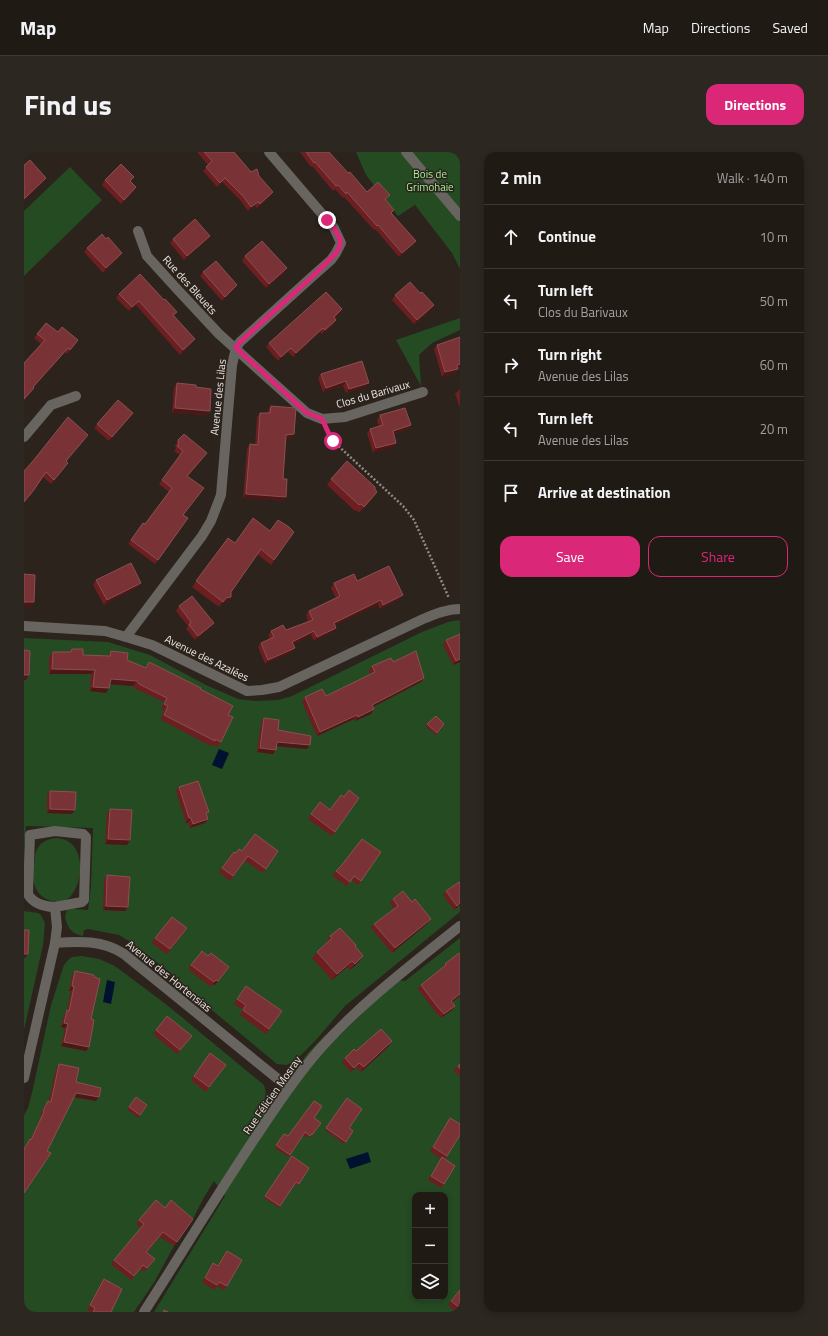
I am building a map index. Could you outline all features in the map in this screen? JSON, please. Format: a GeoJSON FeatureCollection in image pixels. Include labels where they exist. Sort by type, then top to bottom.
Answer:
{"type":"FeatureCollection","features":[{"type":"Feature","properties":{"kind":"street","name":"Avenue des Lilas"},"geometry":{"type":"LineString","coordinates":[[126,637],[202,536],[211,522],[217,508],[221,495],[232,365],[236,348],[240,342],[259,324],[331,260],[340,243],[340,239],[334,228],[269,152]]}},
{"type":"Feature","properties":{"kind":"street"},"geometry":{"type":"LineString","coordinates":[[406,152],[460,216]]}},
{"type":"Feature","properties":{"kind":"street","name":"Rue des Bleuets"},"geometry":{"type":"LineString","coordinates":[[138,231],[147,256],[219,334],[236,348]]}},
{"type":"Feature","properties":{"kind":"street"},"geometry":{"type":"LineString","coordinates":[[236,348],[307,413],[322,419]]}},
{"type":"Feature","properties":{"kind":"street","name":"Clos du Barivaux"},"geometry":{"type":"LineString","coordinates":[[322,419],[345,417],[423,392]]}},
{"type":"Feature","properties":{"kind":"street"},"geometry":{"type":"LineString","coordinates":[[24,437],[51,405],[76,396]]}},
{"type":"Feature","properties":{"kind":"street","name":"Avenue des Azalées"},"geometry":{"type":"LineString","coordinates":[[24,626],[105,631],[126,637],[152,645],[248,691],[278,687],[439,612],[457,609]]}},
{"type":"Feature","properties":{"kind":"street"},"geometry":{"type":"LineString","coordinates":[[55,831],[83,834],[86,837],[84,900],[82,902],[55,907],[42,905],[29,897],[30,835],[55,831]]}},
{"type":"Feature","properties":{"kind":"street"},"geometry":{"type":"LineString","coordinates":[[24,1078],[55,942],[57,927],[55,907]]}},
{"type":"Feature","properties":{"kind":"street","name":"Rue Félicien Mosray"},"geometry":{"type":"LineString","coordinates":[[144,1312],[222,1188],[289,1088],[320,1049],[379,991],[460,926]]}},
{"type":"Feature","properties":{"kind":"street","name":"Avenue des Hortensias"},"geometry":{"type":"LineString","coordinates":[[55,942],[90,942],[118,949],[289,1088]]}},
{"type":"Feature","properties":{"kind":"path"},"geometry":{"type":"LineString","coordinates":[[322,419],[333,441],[403,506],[414,520],[457,609]]}},
{"type":"Feature","properties":{"kind":"green space","name":"Bois de Grimohaie"},"geometry":{"type":"Polygon","coordinates":[[[356,152],[460,152],[460,269],[452,253],[415,205],[398,216],[366,175],[356,152]]]}},
{"type":"Feature","properties":{"kind":"green space"},"geometry":{"type":"Polygon","coordinates":[[[70,167],[102,200],[24,276],[24,211],[70,167]]]}},
{"type":"Feature","properties":{"kind":"green space"},"geometry":{"type":"Polygon","coordinates":[[[460,318],[460,330],[432,343],[419,355],[421,386],[396,340],[460,318]]]}},
{"type":"Feature","properties":{"kind":"green space"},"geometry":{"type":"Polygon","coordinates":[[[460,621],[460,912],[345,1006],[316,1040],[294,1062],[286,1065],[277,1064],[184,987],[171,973],[132,943],[119,935],[88,929],[84,930],[83,936],[75,934],[70,929],[65,916],[67,910],[88,910],[91,887],[93,828],[26,826],[24,846],[24,638],[108,642],[150,655],[206,685],[238,699],[257,701],[278,700],[292,696],[422,632],[448,622],[460,621]]]}},
{"type":"Feature","properties":{"kind":"green space"},"geometry":{"type":"Polygon","coordinates":[[[56,838],[68,841],[76,849],[80,860],[80,872],[77,884],[72,894],[65,901],[56,902],[48,900],[38,892],[35,886],[33,873],[38,848],[42,843],[56,838]]]}},
{"type":"Feature","properties":{"kind":"green space"},"geometry":{"type":"Polygon","coordinates":[[[24,911],[38,913],[41,915],[45,923],[43,945],[24,1030],[24,911]]]}},
{"type":"Feature","properties":{"kind":"green space"},"geometry":{"type":"Polygon","coordinates":[[[460,938],[460,1312],[154,1312],[225,1196],[214,1181],[193,1219],[174,1246],[155,1281],[134,1312],[24,1312],[24,1115],[28,1108],[32,1093],[51,1005],[64,965],[69,959],[72,957],[82,956],[99,959],[113,965],[167,1005],[264,1085],[264,1102],[258,1111],[273,1106],[307,1054],[325,1035],[339,1036],[397,980],[405,981],[460,938]]]}},
{"type":"Feature","properties":{"kind":"water"},"geometry":{"type":"Polygon","coordinates":[[[219,749],[229,753],[222,769],[212,765],[219,749]]]}},
{"type":"Feature","properties":{"kind":"water"},"geometry":{"type":"Polygon","coordinates":[[[107,980],[115,982],[111,1004],[103,1002],[107,980]]]}},
{"type":"Feature","properties":{"kind":"water"},"geometry":{"type":"Polygon","coordinates":[[[368,1152],[371,1162],[350,1169],[346,1159],[368,1152]]]}},
{"type":"Feature","properties":{"kind":"building"},"geometry":{"type":"Polygon","coordinates":[[[204,152],[234,152],[251,172],[257,169],[259,176],[273,192],[260,204],[258,202],[251,207],[243,196],[225,178],[220,183],[206,167],[212,161],[204,152]]]}},
{"type":"Feature","properties":{"kind":"building"},"geometry":{"type":"Polygon","coordinates":[[[306,152],[329,152],[348,173],[350,172],[367,192],[378,182],[390,195],[385,199],[394,210],[391,213],[416,241],[402,253],[347,192],[346,194],[338,185],[336,186],[315,162],[314,163],[306,152]]]}},
{"type":"Feature","properties":{"kind":"building"},"geometry":{"type":"Polygon","coordinates":[[[30,160],[46,178],[24,199],[24,165],[30,160]]]}},
{"type":"Feature","properties":{"kind":"building"},"geometry":{"type":"Polygon","coordinates":[[[121,164],[134,177],[130,181],[136,187],[124,200],[105,180],[121,164]]]}},
{"type":"Feature","properties":{"kind":"building"},"geometry":{"type":"Polygon","coordinates":[[[195,219],[210,236],[187,256],[173,239],[195,219]]]}},
{"type":"Feature","properties":{"kind":"building"},"geometry":{"type":"Polygon","coordinates":[[[102,234],[106,239],[108,237],[122,253],[106,268],[87,248],[102,234]]]}},
{"type":"Feature","properties":{"kind":"building"},"geometry":{"type":"Polygon","coordinates":[[[262,241],[287,268],[269,284],[245,256],[262,241]]]}},
{"type":"Feature","properties":{"kind":"building"},"geometry":{"type":"Polygon","coordinates":[[[216,261],[237,285],[225,297],[203,272],[216,261]]]}},
{"type":"Feature","properties":{"kind":"building"},"geometry":{"type":"Polygon","coordinates":[[[140,274],[177,312],[173,315],[195,339],[183,350],[139,301],[132,307],[119,294],[140,274]]]}},
{"type":"Feature","properties":{"kind":"building"},"geometry":{"type":"Polygon","coordinates":[[[410,282],[434,305],[417,320],[395,295],[410,282]]]}},
{"type":"Feature","properties":{"kind":"building"},"geometry":{"type":"Polygon","coordinates":[[[326,292],[342,309],[334,317],[336,320],[325,330],[323,328],[296,353],[291,348],[281,357],[269,343],[326,292]]]}},
{"type":"Feature","properties":{"kind":"building"},"geometry":{"type":"Polygon","coordinates":[[[46,323],[58,332],[62,327],[78,340],[70,350],[68,348],[24,399],[24,363],[45,340],[37,334],[46,323]]]}},
{"type":"Feature","properties":{"kind":"building"},"geometry":{"type":"Polygon","coordinates":[[[460,337],[460,364],[457,365],[458,369],[445,372],[437,345],[460,337]]]}},
{"type":"Feature","properties":{"kind":"building"},"geometry":{"type":"Polygon","coordinates":[[[362,361],[369,383],[349,389],[346,381],[326,388],[321,374],[362,361]]]}},
{"type":"Feature","properties":{"kind":"building"},"geometry":{"type":"Polygon","coordinates":[[[177,383],[196,385],[196,387],[211,389],[210,411],[175,408],[177,383]]]}},
{"type":"Feature","properties":{"kind":"building"},"geometry":{"type":"Polygon","coordinates":[[[118,400],[133,413],[112,437],[97,424],[118,400]]]}},
{"type":"Feature","properties":{"kind":"building"},"geometry":{"type":"Polygon","coordinates":[[[271,406],[296,408],[294,434],[286,435],[283,479],[287,479],[286,497],[246,494],[250,444],[258,445],[260,413],[270,413],[271,406]]]}},
{"type":"Feature","properties":{"kind":"building"},"geometry":{"type":"Polygon","coordinates":[[[405,408],[411,425],[393,431],[396,443],[376,448],[370,429],[383,425],[380,415],[405,408]]]}},
{"type":"Feature","properties":{"kind":"building"},"geometry":{"type":"Polygon","coordinates":[[[68,417],[88,435],[66,461],[68,463],[54,480],[46,472],[24,502],[24,471],[68,417]]]}},
{"type":"Feature","properties":{"kind":"building"},"geometry":{"type":"Polygon","coordinates":[[[184,434],[207,453],[187,476],[204,488],[183,515],[188,518],[158,560],[131,540],[172,488],[162,480],[183,451],[177,446],[179,444],[178,440],[184,434]]]}},
{"type":"Feature","properties":{"kind":"building"},"geometry":{"type":"Polygon","coordinates":[[[347,461],[375,487],[377,492],[364,507],[361,504],[359,505],[331,479],[347,461]]]}},
{"type":"Feature","properties":{"kind":"building"},"geometry":{"type":"Polygon","coordinates":[[[253,518],[270,531],[278,520],[294,532],[274,560],[261,549],[231,592],[231,597],[226,598],[223,602],[196,581],[228,538],[235,543],[253,518]]]}},
{"type":"Feature","properties":{"kind":"building"},"geometry":{"type":"Polygon","coordinates":[[[131,563],[141,583],[107,600],[96,580],[131,563]]]}},
{"type":"Feature","properties":{"kind":"building"},"geometry":{"type":"Polygon","coordinates":[[[389,566],[403,595],[383,605],[381,600],[334,623],[336,628],[317,637],[314,631],[292,642],[295,648],[268,660],[261,643],[274,637],[271,631],[283,625],[286,630],[313,620],[309,611],[340,596],[334,583],[354,574],[357,581],[389,566]]]}},
{"type":"Feature","properties":{"kind":"building"},"geometry":{"type":"Polygon","coordinates":[[[24,574],[35,575],[34,602],[24,602],[24,574]]]}},
{"type":"Feature","properties":{"kind":"building"},"geometry":{"type":"Polygon","coordinates":[[[192,596],[214,623],[198,636],[189,625],[191,622],[179,606],[192,596]]]}},
{"type":"Feature","properties":{"kind":"building"},"geometry":{"type":"Polygon","coordinates":[[[460,634],[460,659],[456,661],[446,640],[460,634]]]}},
{"type":"Feature","properties":{"kind":"building"},"geometry":{"type":"Polygon","coordinates":[[[72,649],[83,649],[83,655],[110,656],[111,651],[128,653],[127,660],[146,668],[149,662],[233,706],[228,715],[233,717],[221,742],[215,739],[215,741],[164,715],[168,706],[164,704],[167,698],[139,684],[137,681],[111,679],[109,688],[93,687],[95,670],[52,669],[53,652],[71,652],[72,649]]]}},
{"type":"Feature","properties":{"kind":"building"},"geometry":{"type":"Polygon","coordinates":[[[24,650],[30,651],[29,675],[24,675],[24,650]]]}},
{"type":"Feature","properties":{"kind":"building"},"geometry":{"type":"Polygon","coordinates":[[[416,651],[424,678],[372,705],[374,709],[320,732],[305,697],[322,689],[326,696],[375,672],[372,666],[391,658],[393,662],[416,651]]]}},
{"type":"Feature","properties":{"kind":"building"},"geometry":{"type":"Polygon","coordinates":[[[436,716],[444,724],[437,733],[427,724],[436,716]]]}},
{"type":"Feature","properties":{"kind":"building"},"geometry":{"type":"Polygon","coordinates":[[[264,718],[279,720],[278,730],[311,736],[310,745],[277,742],[276,750],[260,748],[264,718]]]}},
{"type":"Feature","properties":{"kind":"building"},"geometry":{"type":"Polygon","coordinates":[[[198,781],[209,812],[206,813],[208,819],[193,824],[191,818],[189,818],[179,787],[198,781]]]}},
{"type":"Feature","properties":{"kind":"building"},"geometry":{"type":"Polygon","coordinates":[[[349,790],[359,798],[335,832],[311,814],[320,802],[330,810],[341,795],[344,797],[349,790]]]}},
{"type":"Feature","properties":{"kind":"building"},"geometry":{"type":"Polygon","coordinates":[[[50,791],[76,792],[75,810],[50,809],[50,791]]]}},
{"type":"Feature","properties":{"kind":"building"},"geometry":{"type":"Polygon","coordinates":[[[110,809],[132,810],[130,840],[108,839],[110,809]]]}},
{"type":"Feature","properties":{"kind":"building"},"geometry":{"type":"Polygon","coordinates":[[[255,834],[278,851],[266,869],[248,856],[233,876],[222,868],[234,852],[236,853],[239,849],[242,851],[255,834]]]}},
{"type":"Feature","properties":{"kind":"building"},"geometry":{"type":"Polygon","coordinates":[[[362,839],[381,852],[361,881],[354,876],[350,882],[336,871],[362,839]]]}},
{"type":"Feature","properties":{"kind":"building"},"geometry":{"type":"Polygon","coordinates":[[[107,875],[130,877],[128,907],[106,906],[107,875]]]}},
{"type":"Feature","properties":{"kind":"building"},"geometry":{"type":"Polygon","coordinates":[[[459,882],[460,903],[457,906],[446,891],[459,882]]]}},
{"type":"Feature","properties":{"kind":"building"},"geometry":{"type":"Polygon","coordinates":[[[403,891],[412,902],[415,899],[431,919],[395,948],[374,924],[398,906],[393,899],[403,891]]]}},
{"type":"Feature","properties":{"kind":"building"},"geometry":{"type":"Polygon","coordinates":[[[172,917],[187,928],[170,949],[155,938],[172,917]]]}},
{"type":"Feature","properties":{"kind":"building"},"geometry":{"type":"Polygon","coordinates":[[[340,928],[356,945],[355,946],[363,956],[355,964],[352,961],[337,974],[317,952],[332,938],[330,936],[340,928]]]}},
{"type":"Feature","properties":{"kind":"building"},"geometry":{"type":"Polygon","coordinates":[[[24,930],[29,930],[28,954],[24,954],[24,930]]]}},
{"type":"Feature","properties":{"kind":"building"},"geometry":{"type":"Polygon","coordinates":[[[202,951],[208,956],[211,953],[229,967],[218,981],[216,980],[214,982],[191,965],[202,951]]]}},
{"type":"Feature","properties":{"kind":"building"},"geometry":{"type":"Polygon","coordinates":[[[459,953],[460,994],[451,1001],[455,1006],[444,1014],[421,985],[459,953]]]}},
{"type":"Feature","properties":{"kind":"building"},"geometry":{"type":"Polygon","coordinates":[[[75,971],[94,975],[94,977],[100,979],[91,1019],[94,1020],[89,1047],[64,1042],[68,1024],[64,1023],[67,1010],[69,1011],[74,987],[72,986],[75,971]]]}},
{"type":"Feature","properties":{"kind":"building"},"geometry":{"type":"Polygon","coordinates":[[[246,986],[282,1011],[269,1029],[243,1010],[246,1005],[237,999],[246,986]]]}},
{"type":"Feature","properties":{"kind":"building"},"geometry":{"type":"Polygon","coordinates":[[[167,1016],[192,1036],[180,1050],[156,1030],[167,1016]]]}},
{"type":"Feature","properties":{"kind":"building"},"geometry":{"type":"Polygon","coordinates":[[[381,1029],[392,1041],[364,1067],[359,1063],[354,1068],[345,1058],[354,1049],[356,1051],[381,1029]]]}},
{"type":"Feature","properties":{"kind":"building"},"geometry":{"type":"Polygon","coordinates":[[[210,1053],[226,1065],[209,1087],[194,1076],[210,1053]]]}},
{"type":"Feature","properties":{"kind":"building"},"geometry":{"type":"Polygon","coordinates":[[[59,1064],[79,1068],[76,1082],[101,1088],[99,1097],[76,1093],[47,1151],[51,1153],[24,1193],[24,1149],[30,1139],[31,1140],[48,1101],[51,1102],[59,1064]]]}},
{"type":"Feature","properties":{"kind":"building"},"geometry":{"type":"Polygon","coordinates":[[[136,1097],[147,1105],[140,1115],[129,1107],[136,1097]]]}},
{"type":"Feature","properties":{"kind":"building"},"geometry":{"type":"Polygon","coordinates":[[[347,1098],[362,1109],[349,1128],[353,1131],[346,1142],[326,1128],[347,1098]]]}},
{"type":"Feature","properties":{"kind":"building"},"geometry":{"type":"Polygon","coordinates":[[[314,1101],[322,1106],[314,1118],[321,1123],[312,1135],[311,1134],[310,1136],[305,1132],[290,1155],[276,1145],[284,1134],[288,1136],[314,1101]]]}},
{"type":"Feature","properties":{"kind":"building"},"geometry":{"type":"Polygon","coordinates":[[[450,1118],[460,1124],[460,1135],[447,1156],[433,1147],[450,1118]]]}},
{"type":"Feature","properties":{"kind":"building"},"geometry":{"type":"Polygon","coordinates":[[[292,1156],[309,1168],[299,1184],[296,1182],[280,1206],[265,1196],[292,1156]]]}},
{"type":"Feature","properties":{"kind":"building"},"geometry":{"type":"Polygon","coordinates":[[[442,1157],[455,1166],[444,1184],[431,1176],[442,1157]]]}},
{"type":"Feature","properties":{"kind":"building"},"geometry":{"type":"Polygon","coordinates":[[[156,1200],[165,1208],[171,1200],[193,1219],[177,1242],[163,1232],[146,1252],[155,1259],[147,1268],[143,1265],[134,1276],[114,1260],[144,1224],[139,1220],[156,1200]]]}},
{"type":"Feature","properties":{"kind":"building"},"geometry":{"type":"Polygon","coordinates":[[[227,1251],[242,1260],[227,1286],[219,1282],[217,1285],[205,1278],[213,1263],[218,1266],[227,1251]]]}},
{"type":"Feature","properties":{"kind":"building"},"geometry":{"type":"Polygon","coordinates":[[[104,1279],[122,1289],[111,1312],[93,1312],[95,1308],[90,1305],[104,1279]]]}},
{"type":"Feature","properties":{"kind":"building"},"geometry":{"type":"Polygon","coordinates":[[[460,1290],[460,1308],[451,1301],[460,1290]]]}},
{"type":"Feature","properties":{"kind":"route"},"geometry":{"type":"LineString","coordinates":[[327,220],[334,228],[340,239],[340,246],[336,253],[331,260],[259,324],[240,342],[236,348],[307,413],[322,419],[333,441]]}}]}
